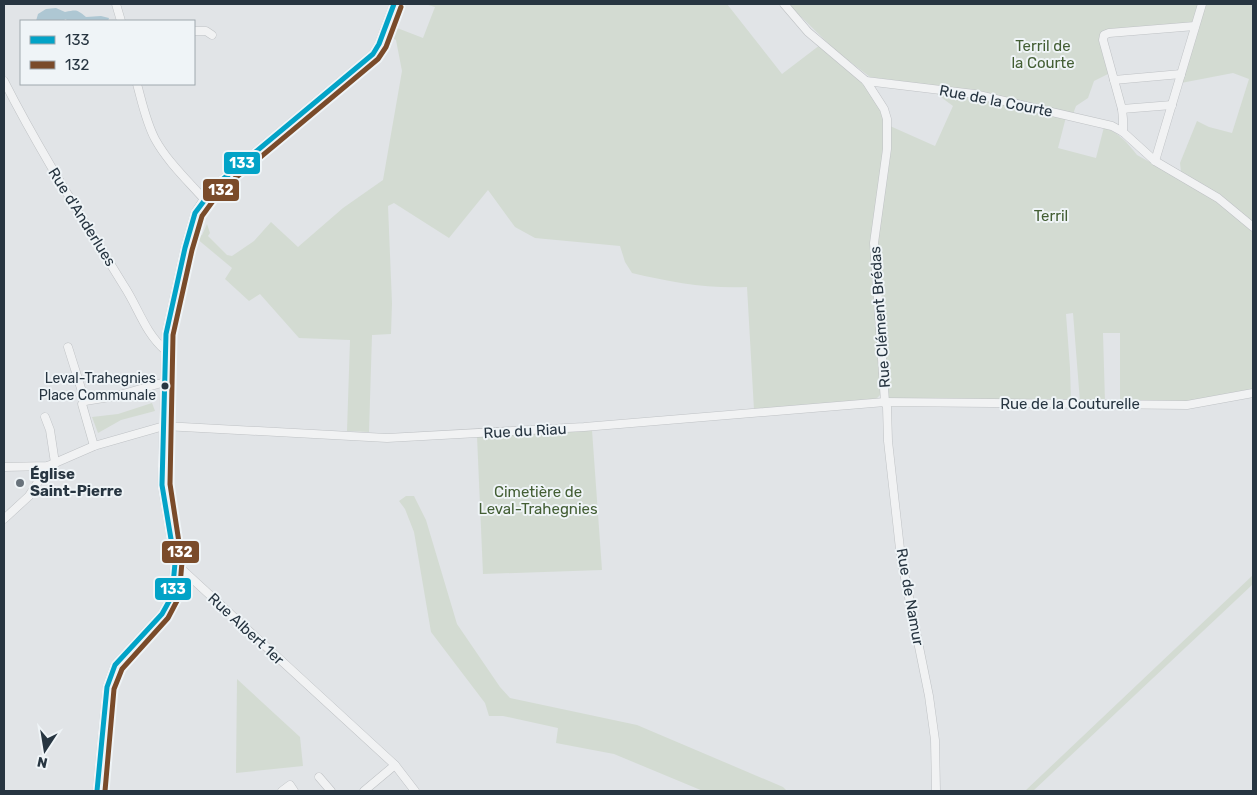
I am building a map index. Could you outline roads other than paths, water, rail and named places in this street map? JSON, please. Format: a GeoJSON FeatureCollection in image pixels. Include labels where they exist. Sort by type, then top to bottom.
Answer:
{"type":"FeatureCollection","features":[{"type":"Feature","properties":{"kind":"street"},"geometry":{"type":"LineString","coordinates":[[116,4],[121,20]]}},
{"type":"Feature","properties":{"kind":"street"},"geometry":{"type":"LineString","coordinates":[[97,791],[107,688],[110,676],[115,665],[162,614],[172,596],[175,563],[162,485],[165,350],[166,334],[195,213],[216,185],[373,54],[382,37],[394,4]]}},
{"type":"Feature","properties":{"kind":"street","name":"Rue Clément Brédas"},"geometry":{"type":"LineString","coordinates":[[784,4],[808,32],[866,81],[884,109],[887,119],[887,149],[874,243],[885,402]]}},
{"type":"Feature","properties":{"kind":"street"},"geometry":{"type":"LineString","coordinates":[[1155,161],[1202,4]]}},
{"type":"Feature","properties":{"kind":"street"},"geometry":{"type":"LineString","coordinates":[[1123,132],[1124,119],[1122,108],[1103,40],[1104,35],[1106,33],[1195,26]]}},
{"type":"Feature","properties":{"kind":"street"},"geometry":{"type":"LineString","coordinates":[[195,31],[206,31],[212,35]]}},
{"type":"Feature","properties":{"kind":"street"},"geometry":{"type":"LineString","coordinates":[[1114,80],[1181,74]]}},
{"type":"Feature","properties":{"kind":"street","name":"Rue d'Anderlues"},"geometry":{"type":"LineString","coordinates":[[4,81],[24,122],[128,292],[152,338],[165,350]]}},
{"type":"Feature","properties":{"kind":"street","name":"Rue de la Courte"},"geometry":{"type":"LineString","coordinates":[[866,81],[974,94],[1112,126],[1123,132],[1155,161],[1218,198],[1253,226]]}},
{"type":"Feature","properties":{"kind":"street"},"geometry":{"type":"LineString","coordinates":[[137,85],[155,139],[166,156],[204,199]]}},
{"type":"Feature","properties":{"kind":"street"},"geometry":{"type":"LineString","coordinates":[[1122,108],[1172,105]]}},
{"type":"Feature","properties":{"kind":"street"},"geometry":{"type":"LineString","coordinates":[[68,347],[85,401],[82,404],[94,446]]}},
{"type":"Feature","properties":{"kind":"street"},"geometry":{"type":"LineString","coordinates":[[85,401],[116,396],[165,382]]}},
{"type":"Feature","properties":{"kind":"street","name":"Rue de la Couturelle"},"geometry":{"type":"LineString","coordinates":[[885,402],[1187,405],[1253,393]]}},
{"type":"Feature","properties":{"kind":"street","name":"Rue du Riau"},"geometry":{"type":"LineString","coordinates":[[52,465],[94,446],[164,426],[387,438],[584,427],[885,402]]}},
{"type":"Feature","properties":{"kind":"street","name":"Rue de Namur"},"geometry":{"type":"LineString","coordinates":[[885,402],[902,558],[926,679],[932,722],[936,760],[936,791]]}},
{"type":"Feature","properties":{"kind":"street"},"geometry":{"type":"LineString","coordinates":[[4,519],[28,496],[52,465],[50,430],[45,417]]}},
{"type":"Feature","properties":{"kind":"street"},"geometry":{"type":"LineString","coordinates":[[6,466],[52,465]]}},
{"type":"Feature","properties":{"kind":"street","name":"Rue Albert 1er"},"geometry":{"type":"LineString","coordinates":[[175,563],[395,765],[415,791]]}},
{"type":"Feature","properties":{"kind":"street"},"geometry":{"type":"LineString","coordinates":[[364,791],[395,765]]}},
{"type":"Feature","properties":{"kind":"street"},"geometry":{"type":"LineString","coordinates":[[319,777],[331,791]]}},
{"type":"Feature","properties":{"kind":"street"},"geometry":{"type":"LineString","coordinates":[[282,791],[290,785],[294,791]]}},
{"type":"Feature","properties":{"kind":"water"},"geometry":{"type":"Polygon","coordinates":[[[56,8],[65,12],[76,11],[86,17],[101,16],[109,18],[108,20],[36,20],[38,14],[46,9],[56,8]]]}},
{"type":"Feature","properties":{"kind":"place","name":"Leval-Trahegnies Place Communale"},"geometry":{"type":"Point","coordinates":[165,386]}},
{"type":"Feature","properties":{"kind":"place","name":"Église Saint-Pierre"},"geometry":{"type":"Point","coordinates":[20,483]}},
{"type":"Feature","properties":{"kind":"park label","name":"Terril de la Courte"},"geometry":{"type":"Point","coordinates":[1043,54]}},
{"type":"Feature","properties":{"kind":"park label","name":"Terril"},"geometry":{"type":"Point","coordinates":[1051,216]}},
{"type":"Feature","properties":{"kind":"park label","name":"Cimetière de Leval-Trahegnies"},"geometry":{"type":"Point","coordinates":[538,500]}}]}
